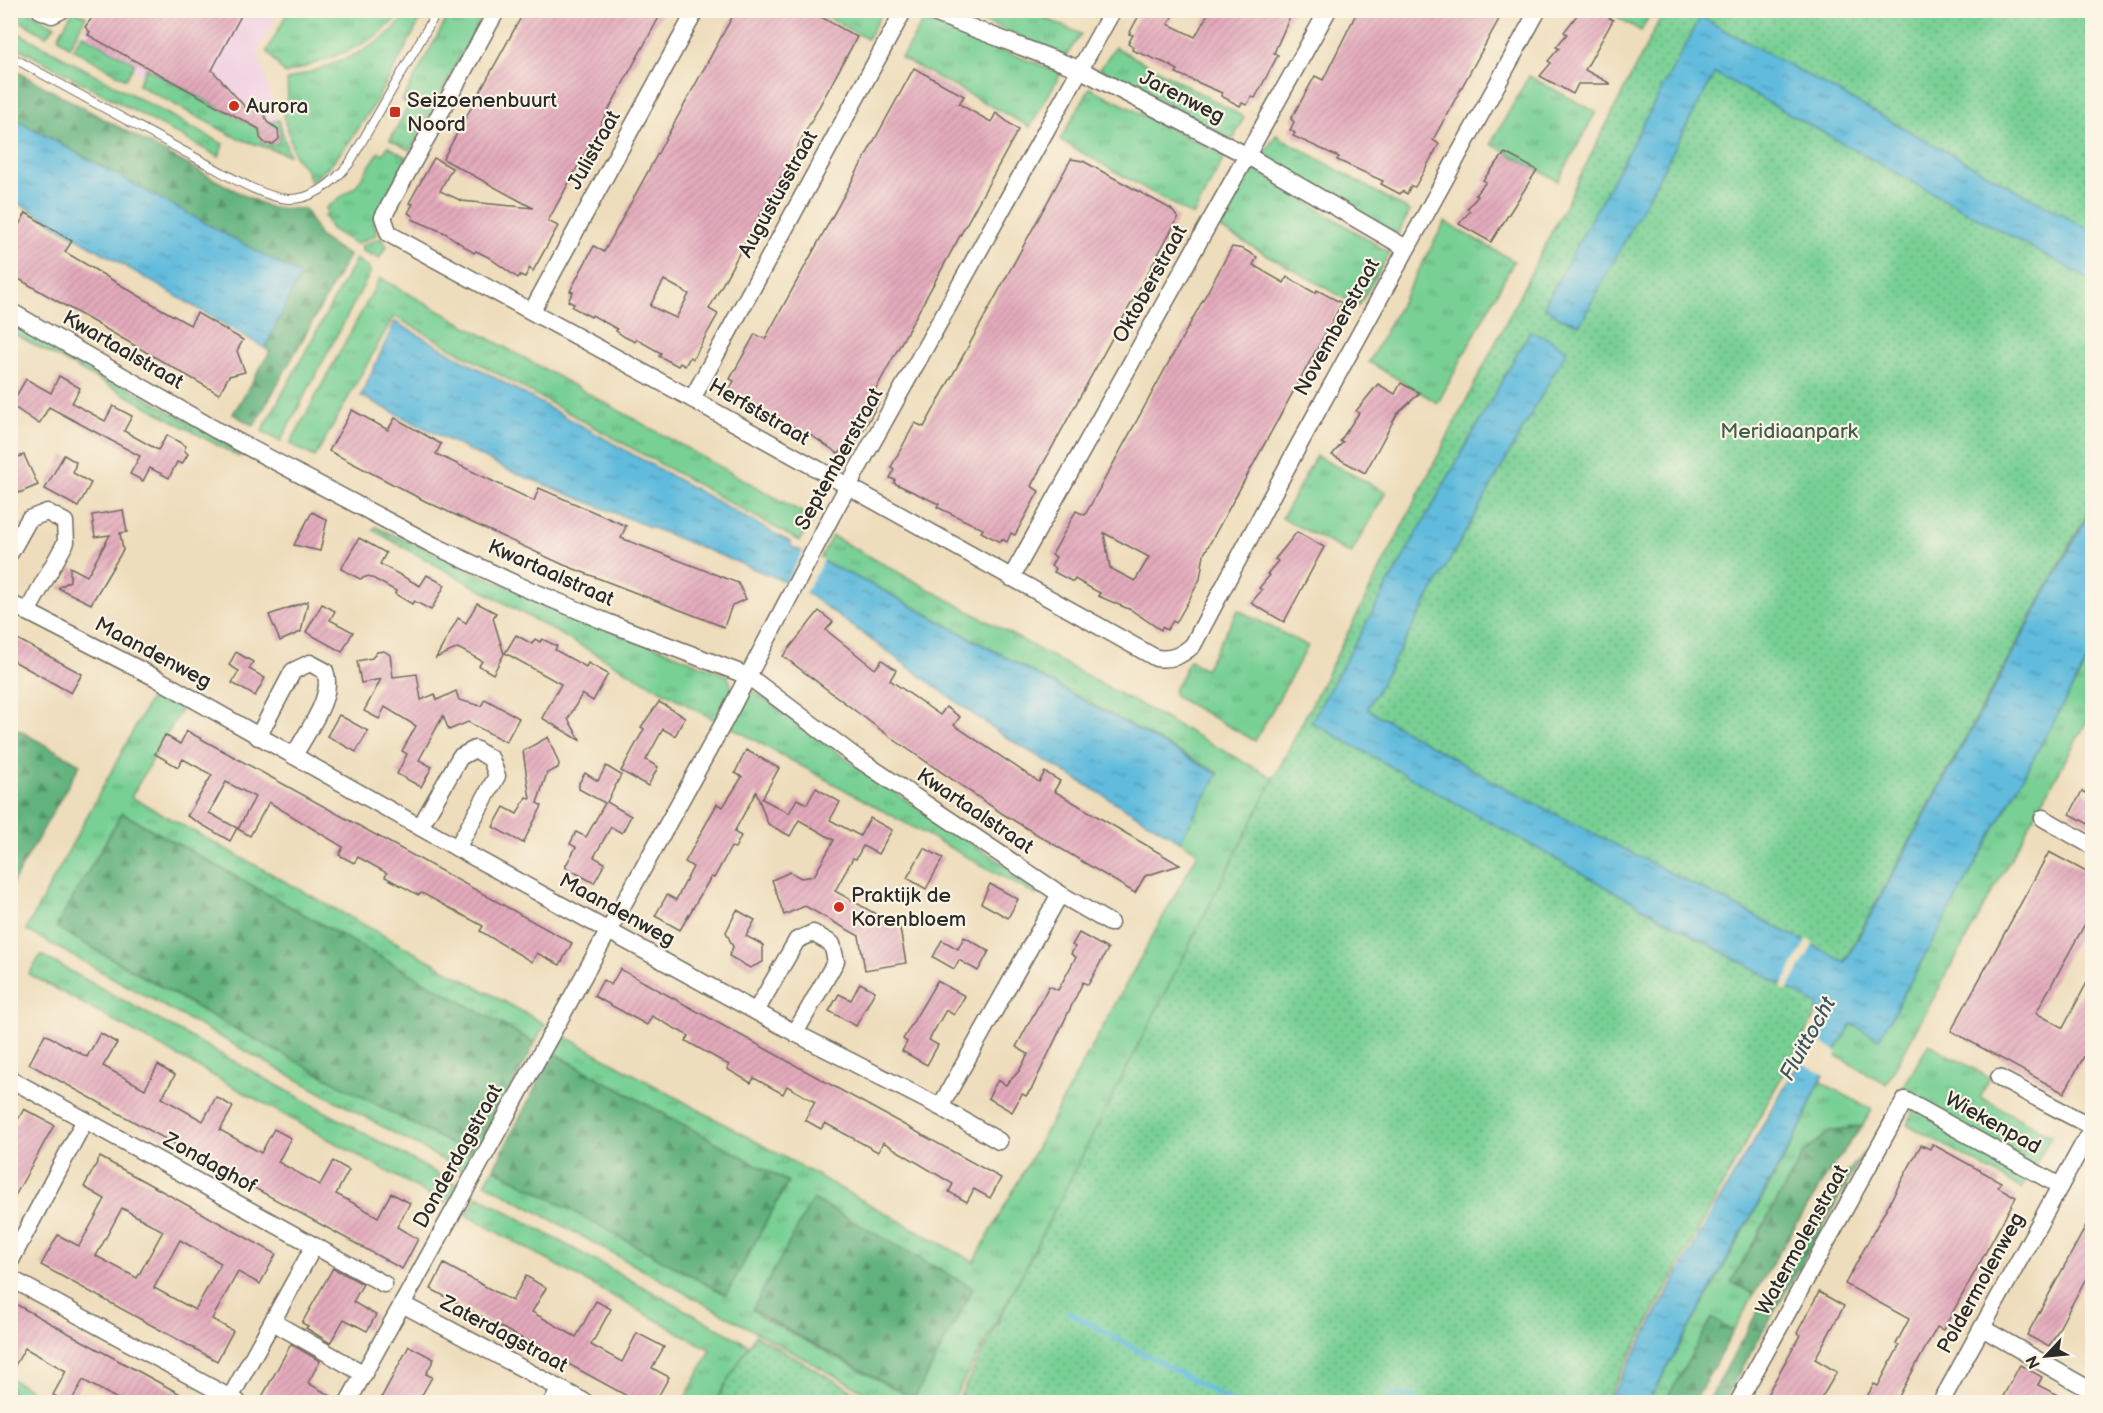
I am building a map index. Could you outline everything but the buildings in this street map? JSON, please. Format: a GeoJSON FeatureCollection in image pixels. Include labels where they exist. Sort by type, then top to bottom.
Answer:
{"type":"FeatureCollection","features":[{"type":"Feature","properties":{"kind":"street"},"geometry":{"type":"LineString","coordinates":[[40,10],[47,14],[60,12]]}},
{"type":"Feature","properties":{"kind":"street","name":"Herfststraat"},"geometry":{"type":"LineString","coordinates":[[497,10],[383,217],[389,234],[692,399],[849,489],[1156,658],[1172,659]]}},
{"type":"Feature","properties":{"kind":"street","name":"Julistraat"},"geometry":{"type":"LineString","coordinates":[[532,311],[696,10]]}},
{"type":"Feature","properties":{"kind":"street","name":"Augustusstraat"},"geometry":{"type":"LineString","coordinates":[[692,399],[904,10]]}},
{"type":"Feature","properties":{"kind":"street","name":"Jarenweg"},"geometry":{"type":"LineString","coordinates":[[926,10],[1079,69],[1248,156],[1406,248]]}},
{"type":"Feature","properties":{"kind":"street","name":"Septemberstraat"},"geometry":{"type":"LineString","coordinates":[[607,930],[1113,10]]}},
{"type":"Feature","properties":{"kind":"street","name":"Oktoberstraat"},"geometry":{"type":"LineString","coordinates":[[1011,578],[1328,10]]}},
{"type":"Feature","properties":{"kind":"street","name":"Novemberstraat"},"geometry":{"type":"LineString","coordinates":[[1172,659],[1183,654],[1193,645],[1248,537],[1538,10]]}},
{"type":"Feature","properties":{"kind":"street","name":"Kwartaalstraat"},"geometry":{"type":"LineString","coordinates":[[10,311],[216,430],[433,544],[519,586],[609,624],[748,676],[866,764],[1060,894],[1110,923]]}},
{"type":"Feature","properties":{"kind":"street"},"geometry":{"type":"LineString","coordinates":[[10,553],[29,519],[47,512],[65,522],[66,542],[27,612]]}},
{"type":"Feature","properties":{"kind":"street","name":"Maandenweg"},"geometry":{"type":"LineString","coordinates":[[10,603],[156,678],[457,848],[795,1033],[940,1107],[999,1142]]}},
{"type":"Feature","properties":{"kind":"street"},"geometry":{"type":"LineString","coordinates":[[258,736],[293,671],[310,663],[325,670],[329,681],[327,693],[294,756]]}},
{"type":"Feature","properties":{"kind":"street"},"geometry":{"type":"LineString","coordinates":[[420,826],[460,757],[475,749],[491,759],[497,776],[457,848]]}},
{"type":"Feature","properties":{"kind":"street"},"geometry":{"type":"LineString","coordinates":[[2043,818],[2092,846]]}},
{"type":"Feature","properties":{"kind":"street"},"geometry":{"type":"LineString","coordinates":[[940,1107],[1060,894]]}},
{"type":"Feature","properties":{"kind":"street","name":"Donderdagstraat"},"geometry":{"type":"LineString","coordinates":[[348,1402],[607,930]]}},
{"type":"Feature","properties":{"kind":"street"},"geometry":{"type":"LineString","coordinates":[[756,1011],[798,940],[813,933],[832,944],[836,961],[795,1033]]}},
{"type":"Feature","properties":{"kind":"street"},"geometry":{"type":"LineString","coordinates":[[1999,1078],[2092,1128]]}},
{"type":"Feature","properties":{"kind":"street","name":"Zondaghof"},"geometry":{"type":"LineString","coordinates":[[12,1080],[384,1284]]}},
{"type":"Feature","properties":{"kind":"street","name":"Wiekenpad"},"geometry":{"type":"LineString","coordinates":[[1905,1100],[2060,1186]]}},
{"type":"Feature","properties":{"kind":"street","name":"Watermolenstraat"},"geometry":{"type":"LineString","coordinates":[[1738,1402],[1905,1100]]}},
{"type":"Feature","properties":{"kind":"street"},"geometry":{"type":"LineString","coordinates":[[10,1262],[85,1120]]}},
{"type":"Feature","properties":{"kind":"street","name":"Poldermolenweg"},"geometry":{"type":"LineString","coordinates":[[1941,1402],[2092,1128]]}},
{"type":"Feature","properties":{"kind":"street"},"geometry":{"type":"LineString","coordinates":[[10,1278],[234,1400],[314,1246]]}},
{"type":"Feature","properties":{"kind":"street","name":"Zaterdagstraat"},"geometry":{"type":"LineString","coordinates":[[402,1304],[556,1396],[585,1402]]}},
{"type":"Feature","properties":{"kind":"street"},"geometry":{"type":"LineString","coordinates":[[273,1322],[364,1374]]}},
{"type":"Feature","properties":{"kind":"street"},"geometry":{"type":"LineString","coordinates":[[1982,1328],[2092,1391]]}},
{"type":"Feature","properties":{"kind":"lane"},"geometry":{"type":"LineString","coordinates":[[10,56],[216,168],[277,198],[291,199],[321,190],[337,179],[349,164],[438,10]]}},
{"type":"Feature","properties":{"kind":"shaded area","name":"Aurora"},"geometry":{"type":"Polygon","coordinates":[[[95,11],[280,11],[258,49],[284,148],[260,144],[80,38],[95,11]]]}},
{"type":"Feature","properties":{"kind":"green space"},"geometry":{"type":"Polygon","coordinates":[[[289,10],[401,11],[392,23],[365,42],[285,74],[267,51],[289,10]]]}},
{"type":"Feature","properties":{"kind":"green space"},"geometry":{"type":"Polygon","coordinates":[[[10,11],[28,11],[55,26],[46,36],[11,16],[10,11]]]}},
{"type":"Feature","properties":{"kind":"green space"},"geometry":{"type":"Polygon","coordinates":[[[73,11],[86,16],[69,47],[58,37],[73,11]]]}},
{"type":"Feature","properties":{"kind":"green space"},"geometry":{"type":"Polygon","coordinates":[[[408,11],[425,11],[389,79],[343,150],[310,182],[306,169],[295,157],[283,114],[288,97],[287,80],[337,62],[370,46],[385,37],[408,11]]]}},
{"type":"Feature","properties":{"kind":"green space"},"geometry":{"type":"Polygon","coordinates":[[[451,11],[485,11],[410,150],[390,140],[409,105],[402,101],[451,11]]]}},
{"type":"Feature","properties":{"kind":"green space"},"geometry":{"type":"Polygon","coordinates":[[[816,11],[883,11],[867,39],[816,11]]]}},
{"type":"Feature","properties":{"kind":"green space"},"geometry":{"type":"Polygon","coordinates":[[[958,11],[1029,11],[1081,34],[1066,56],[958,11]]]}},
{"type":"Feature","properties":{"kind":"green space"},"geometry":{"type":"Polygon","coordinates":[[[1607,11],[1652,11],[1641,31],[1607,11]]]}},
{"type":"Feature","properties":{"kind":"green space","name":"Meridiaanpark"},"geometry":{"type":"Polygon","coordinates":[[[1664,11],[2092,11],[2092,505],[1605,1402],[957,1402],[1664,11]]]}},
{"type":"Feature","properties":{"kind":"green space"},"geometry":{"type":"Polygon","coordinates":[[[924,20],[1061,73],[1030,127],[901,58],[924,20]]]}},
{"type":"Feature","properties":{"kind":"green space"},"geometry":{"type":"Polygon","coordinates":[[[11,29],[223,144],[219,157],[11,44],[11,29]]]}},
{"type":"Feature","properties":{"kind":"green space"},"geometry":{"type":"Polygon","coordinates":[[[82,34],[135,63],[126,79],[73,49],[82,34]]]}},
{"type":"Feature","properties":{"kind":"green space"},"geometry":{"type":"Polygon","coordinates":[[[1115,47],[1244,117],[1233,140],[1100,69],[1115,47]]]}},
{"type":"Feature","properties":{"kind":"green space"},"geometry":{"type":"Polygon","coordinates":[[[10,68],[243,195],[271,208],[305,209],[320,237],[349,256],[254,426],[233,414],[270,352],[265,348],[300,275],[11,117],[10,68]]]}},
{"type":"Feature","properties":{"kind":"green space"},"geometry":{"type":"Polygon","coordinates":[[[146,68],[259,129],[261,141],[270,145],[278,143],[280,133],[278,127],[273,125],[269,127],[268,123],[279,120],[289,155],[237,138],[138,85],[146,68]]]}},
{"type":"Feature","properties":{"kind":"green space"},"geometry":{"type":"Polygon","coordinates":[[[1529,76],[1596,112],[1558,181],[1491,144],[1529,76]]]}},
{"type":"Feature","properties":{"kind":"green space"},"geometry":{"type":"Polygon","coordinates":[[[1090,88],[1225,156],[1193,216],[1060,140],[1090,88]]]}},
{"type":"Feature","properties":{"kind":"green space"},"geometry":{"type":"Polygon","coordinates":[[[1276,135],[1410,211],[1397,235],[1262,157],[1276,135]]]}},
{"type":"Feature","properties":{"kind":"green space"},"geometry":{"type":"Polygon","coordinates":[[[388,146],[407,158],[377,215],[374,224],[378,234],[356,244],[331,229],[324,216],[327,215],[326,208],[356,186],[379,152],[383,154],[388,146]]]}},
{"type":"Feature","properties":{"kind":"green space"},"geometry":{"type":"Polygon","coordinates":[[[1252,168],[1390,253],[1358,306],[1219,228],[1252,168]]]}},
{"type":"Feature","properties":{"kind":"green space"},"geometry":{"type":"Polygon","coordinates":[[[1445,222],[1514,261],[1438,403],[1369,362],[1445,222]]]}},
{"type":"Feature","properties":{"kind":"green space"},"geometry":{"type":"Polygon","coordinates":[[[381,238],[387,246],[379,258],[362,251],[361,246],[381,238]]]}},
{"type":"Feature","properties":{"kind":"green space"},"geometry":{"type":"Polygon","coordinates":[[[356,259],[369,268],[370,273],[280,442],[262,431],[356,259]]]}},
{"type":"Feature","properties":{"kind":"green space"},"geometry":{"type":"Polygon","coordinates":[[[380,278],[814,519],[799,541],[394,316],[315,457],[290,444],[380,278]]]}},
{"type":"Feature","properties":{"kind":"green space"},"geometry":{"type":"Polygon","coordinates":[[[10,320],[241,452],[239,457],[11,332],[10,320]]]}},
{"type":"Feature","properties":{"kind":"green space"},"geometry":{"type":"Polygon","coordinates":[[[1316,456],[1386,492],[1351,554],[1282,518],[1316,456]]]}},
{"type":"Feature","properties":{"kind":"green space"},"geometry":{"type":"Polygon","coordinates":[[[376,527],[479,574],[728,676],[732,688],[718,722],[373,530],[376,527]]]}},
{"type":"Feature","properties":{"kind":"green space"},"geometry":{"type":"Polygon","coordinates":[[[832,536],[1290,787],[952,1402],[883,1402],[485,1183],[494,1168],[726,1295],[788,1182],[553,1053],[563,1035],[974,1262],[1198,853],[1180,841],[1218,773],[879,588],[819,561],[832,536]],[[813,1200],[759,1316],[914,1399],[973,1288],[813,1200]]]}},
{"type":"Feature","properties":{"kind":"green space"},"geometry":{"type":"Polygon","coordinates":[[[1238,610],[1308,646],[1255,741],[1176,697],[1173,692],[1190,660],[1205,669],[1238,610]]]}},
{"type":"Feature","properties":{"kind":"green space"},"geometry":{"type":"Polygon","coordinates":[[[2092,652],[2092,712],[1886,1084],[1833,1054],[1852,1024],[1879,1038],[2092,652]]]}},
{"type":"Feature","properties":{"kind":"green space"},"geometry":{"type":"Polygon","coordinates":[[[754,691],[874,779],[1040,888],[1036,895],[727,725],[746,693],[754,691]]]}},
{"type":"Feature","properties":{"kind":"green space"},"geometry":{"type":"Polygon","coordinates":[[[154,692],[182,708],[131,797],[545,1024],[535,1043],[122,813],[57,927],[230,1026],[475,1157],[465,1172],[26,930],[154,692]]]}},
{"type":"Feature","properties":{"kind":"green space"},"geometry":{"type":"Polygon","coordinates":[[[11,726],[80,764],[11,886],[11,726]]]}},
{"type":"Feature","properties":{"kind":"green space"},"geometry":{"type":"Polygon","coordinates":[[[122,813],[535,1043],[475,1157],[230,1026],[56,927],[122,813]]]}},
{"type":"Feature","properties":{"kind":"green space"},"geometry":{"type":"Polygon","coordinates":[[[41,955],[458,1185],[446,1204],[29,974],[41,955]]]}},
{"type":"Feature","properties":{"kind":"green space"},"geometry":{"type":"Polygon","coordinates":[[[1929,1044],[1990,1078],[1980,1097],[2051,1136],[2022,1189],[1907,1124],[1919,1101],[1901,1091],[1929,1044]]]}},
{"type":"Feature","properties":{"kind":"green space"},"geometry":{"type":"Polygon","coordinates":[[[553,1053],[788,1182],[726,1295],[494,1168],[553,1053]]]}},
{"type":"Feature","properties":{"kind":"green space"},"geometry":{"type":"Polygon","coordinates":[[[1819,1081],[1872,1110],[1862,1126],[1849,1127],[1732,1282],[1754,1294],[1733,1332],[1712,1319],[1665,1402],[1648,1402],[1787,1153],[1802,1124],[1819,1081]]]}},
{"type":"Feature","properties":{"kind":"green space"},"geometry":{"type":"Polygon","coordinates":[[[1862,1126],[1826,1176],[1754,1294],[1731,1282],[1804,1153],[1829,1132],[1862,1126]]]}},
{"type":"Feature","properties":{"kind":"green space"},"geometry":{"type":"Polygon","coordinates":[[[1866,1150],[1723,1402],[1708,1402],[1800,1240],[1842,1179],[1866,1150]]]}},
{"type":"Feature","properties":{"kind":"green space"},"geometry":{"type":"Polygon","coordinates":[[[478,1196],[852,1402],[683,1402],[711,1350],[466,1215],[478,1196]]]}},
{"type":"Feature","properties":{"kind":"green space"},"geometry":{"type":"Polygon","coordinates":[[[813,1199],[973,1288],[914,1399],[752,1310],[813,1199]]]}},
{"type":"Feature","properties":{"kind":"green space"},"geometry":{"type":"Polygon","coordinates":[[[1712,1318],[1733,1332],[1694,1402],[1665,1402],[1712,1318]]]}},
{"type":"Feature","properties":{"kind":"green space"},"geometry":{"type":"Polygon","coordinates":[[[755,1335],[872,1402],[715,1402],[755,1335]]]}},
{"type":"Feature","properties":{"kind":"green space"},"geometry":{"type":"Polygon","coordinates":[[[11,1379],[52,1402],[11,1402],[11,1379]]]}},
{"type":"Feature","properties":{"kind":"water"},"geometry":{"type":"Polygon","coordinates":[[[1701,17],[2092,231],[2092,281],[1715,73],[1580,324],[1560,318],[1544,306],[1701,17]]]}},
{"type":"Feature","properties":{"kind":"water"},"geometry":{"type":"Polygon","coordinates":[[[11,117],[300,275],[265,348],[11,199],[11,117]]]}},
{"type":"Feature","properties":{"kind":"water"},"geometry":{"type":"Polygon","coordinates":[[[395,322],[790,542],[792,547],[879,588],[1218,774],[1180,841],[1001,734],[797,586],[508,470],[361,396],[395,322]]]}},
{"type":"Feature","properties":{"kind":"water"},"geometry":{"type":"Polygon","coordinates":[[[1530,331],[1567,350],[1367,709],[1507,789],[1845,962],[2092,508],[2092,652],[1879,1039],[1852,1024],[1837,1048],[1802,1124],[1648,1402],[1608,1402],[1706,1223],[1822,1023],[1817,1005],[1311,722],[1530,331]]]}},
{"type":"Feature","properties":{"kind":"pier"},"geometry":{"type":"Polygon","coordinates":[[[804,549],[824,560],[804,595],[785,585],[804,549]]]}},
{"type":"Feature","properties":{"kind":"pier"},"geometry":{"type":"Polygon","coordinates":[[[1807,939],[1814,943],[1787,991],[1781,988],[1807,939]]]}},
{"type":"Feature","properties":{"kind":"pier"},"geometry":{"type":"Polygon","coordinates":[[[1809,1036],[1838,1052],[1825,1075],[1795,1059],[1809,1036]]]}},
{"type":"Feature","properties":{"kind":"waterway"},"geometry":{"type":"LineString","coordinates":[[1068,1312],[1233,1402]]}},
{"type":"Feature","properties":{"kind":"waterway"},"geometry":{"type":"LineString","coordinates":[[1387,1402],[1393,1395],[1413,1396],[1416,1402]]}},
{"type":"Feature","properties":{"kind":"place","name":"Aurora"},"geometry":{"type":"Point","coordinates":[234,106]}},
{"type":"Feature","properties":{"kind":"place","name":"Seizoenenbuurt Noord"},"geometry":{"type":"Point","coordinates":[395,112]}},
{"type":"Feature","properties":{"kind":"place","name":"Praktijk de Korenbloem"},"geometry":{"type":"Point","coordinates":[839,907]}},
{"type":"Feature","properties":{"kind":"water label","name":"Fluittocht"},"geometry":{"type":"Point","coordinates":[1808,1039]}}]}
